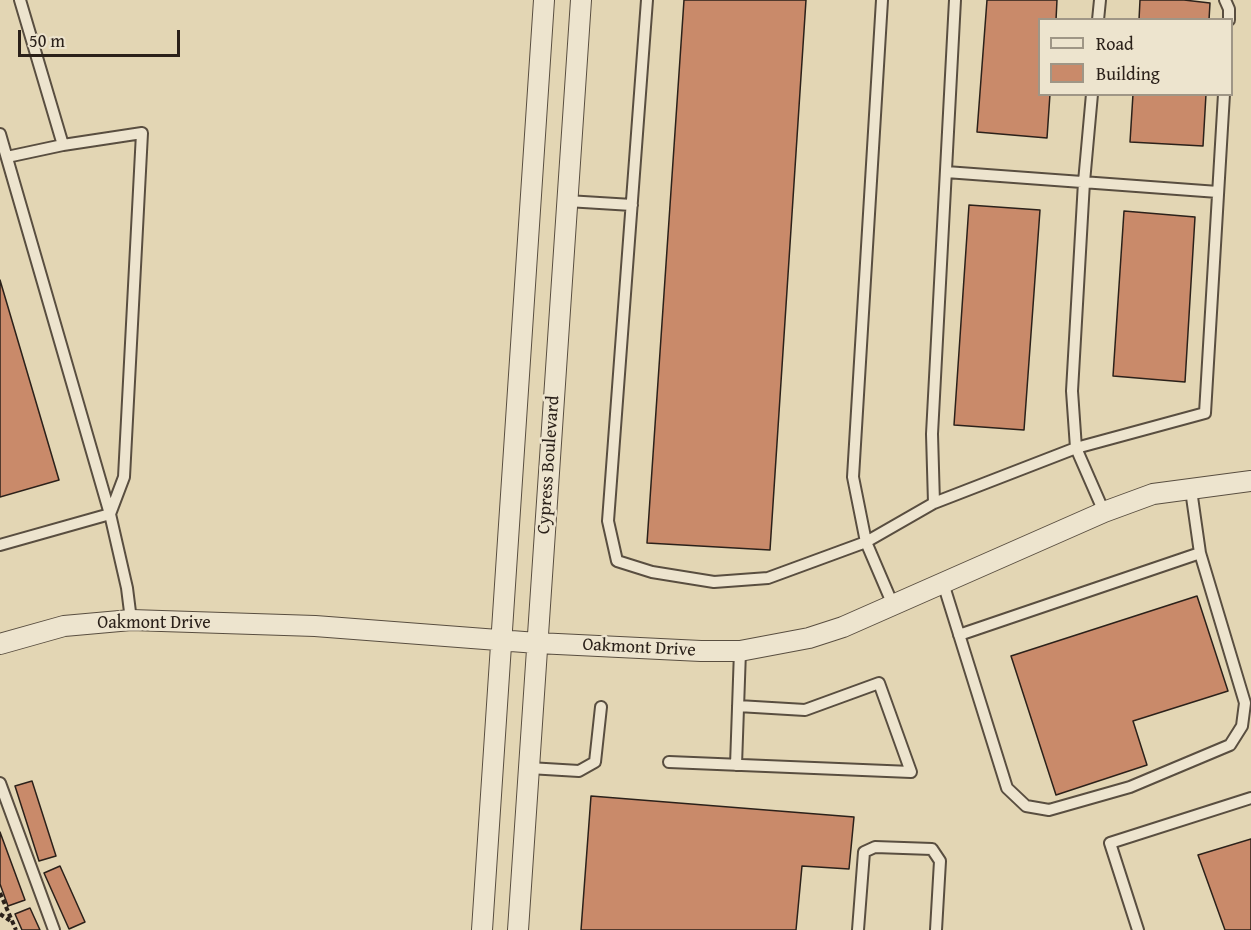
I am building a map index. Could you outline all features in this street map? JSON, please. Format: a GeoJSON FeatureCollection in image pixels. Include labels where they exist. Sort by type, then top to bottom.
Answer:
{"type":"FeatureCollection","features":[{"type":"Feature","properties":{"kind":"street","name":"Cypress Boulevard"},"geometry":{"type":"LineString","coordinates":[[482,930],[544,0]]}},
{"type":"Feature","properties":{"kind":"street","name":"Cypress Boulevard"},"geometry":{"type":"LineString","coordinates":[[518,930],[581,0]]}},
{"type":"Feature","properties":{"kind":"street","name":"Oakmont Drive"},"geometry":{"type":"LineString","coordinates":[[0,644],[64,626],[131,620],[315,626],[537,643],[740,651],[809,638],[843,627],[1104,512],[1153,494],[1251,482]]}},
{"type":"Feature","properties":{"kind":"lane"},"geometry":{"type":"LineString","coordinates":[[20,0],[63,145]]}},
{"type":"Feature","properties":{"kind":"lane"},"geometry":{"type":"LineString","coordinates":[[647,0],[608,521],[617,561],[652,572],[714,582],[768,578],[866,542],[934,503],[1076,448],[1205,413],[1224,96]]}},
{"type":"Feature","properties":{"kind":"lane"},"geometry":{"type":"LineString","coordinates":[[882,0],[853,477],[866,542],[893,605]]}},
{"type":"Feature","properties":{"kind":"lane"},"geometry":{"type":"LineString","coordinates":[[934,503],[932,434],[955,0]]}},
{"type":"Feature","properties":{"kind":"lane"},"geometry":{"type":"LineString","coordinates":[[1098,18],[1100,0]]}},
{"type":"Feature","properties":{"kind":"lane"},"geometry":{"type":"LineString","coordinates":[[1225,0],[1229,9],[1228,18]]}},
{"type":"Feature","properties":{"kind":"lane"},"geometry":{"type":"LineString","coordinates":[[1092,96],[1084,182],[1072,391],[1076,448],[1104,512]]}},
{"type":"Feature","properties":{"kind":"lane"},"geometry":{"type":"LineString","coordinates":[[7,157],[63,145],[142,133],[124,477],[110,514]]}},
{"type":"Feature","properties":{"kind":"lane"},"geometry":{"type":"LineString","coordinates":[[0,134],[110,514],[127,588],[131,620]]}},
{"type":"Feature","properties":{"kind":"lane"},"geometry":{"type":"LineString","coordinates":[[946,172],[1218,192]]}},
{"type":"Feature","properties":{"kind":"lane"},"geometry":{"type":"LineString","coordinates":[[567,201],[632,205]]}},
{"type":"Feature","properties":{"kind":"lane"},"geometry":{"type":"LineString","coordinates":[[943,583],[1007,788],[1026,806],[1049,810],[1130,786],[1230,745],[1242,726],[1245,703],[1200,553],[1191,490]]}},
{"type":"Feature","properties":{"kind":"lane"},"geometry":{"type":"LineString","coordinates":[[0,544],[110,514]]}},
{"type":"Feature","properties":{"kind":"lane"},"geometry":{"type":"LineString","coordinates":[[959,635],[1200,553]]}},
{"type":"Feature","properties":{"kind":"lane"},"geometry":{"type":"LineString","coordinates":[[736,765],[740,651]]}},
{"type":"Feature","properties":{"kind":"lane"},"geometry":{"type":"LineString","coordinates":[[669,762],[911,772],[879,683],[805,710],[738,706]]}},
{"type":"Feature","properties":{"kind":"lane"},"geometry":{"type":"LineString","coordinates":[[529,768],[579,771],[595,762],[601,707]]}},
{"type":"Feature","properties":{"kind":"lane"},"geometry":{"type":"LineString","coordinates":[[0,783],[54,930]]}},
{"type":"Feature","properties":{"kind":"lane"},"geometry":{"type":"LineString","coordinates":[[1138,930],[1110,843],[1251,798]]}},
{"type":"Feature","properties":{"kind":"lane"},"geometry":{"type":"LineString","coordinates":[[858,930],[864,852],[875,848],[932,849],[940,861],[936,930]]}},
{"type":"Feature","properties":{"kind":"path"},"geometry":{"type":"LineString","coordinates":[[0,893],[16,930]]}},
{"type":"Feature","properties":{"kind":"path"},"geometry":{"type":"LineString","coordinates":[[0,914],[14,924]]}},
{"type":"Feature","properties":{"kind":"building"},"geometry":{"type":"Polygon","coordinates":[[[684,0],[806,0],[770,550],[647,543],[684,0]]]}},
{"type":"Feature","properties":{"kind":"building"},"geometry":{"type":"Polygon","coordinates":[[[987,0],[1057,0],[1056,18],[1038,18],[1038,96],[1050,96],[1047,138],[977,132],[987,0]]]}},
{"type":"Feature","properties":{"kind":"building"},"geometry":{"type":"Polygon","coordinates":[[[1140,0],[1184,0],[1210,3],[1209,18],[1139,18],[1140,0]]]}},
{"type":"Feature","properties":{"kind":"building"},"geometry":{"type":"Polygon","coordinates":[[[1133,96],[1206,96],[1203,146],[1130,142],[1133,96]]]}},
{"type":"Feature","properties":{"kind":"building"},"geometry":{"type":"Polygon","coordinates":[[[969,205],[1040,210],[1024,430],[954,425],[969,205]]]}},
{"type":"Feature","properties":{"kind":"building"},"geometry":{"type":"Polygon","coordinates":[[[1124,211],[1195,217],[1185,382],[1113,376],[1124,211]]]}},
{"type":"Feature","properties":{"kind":"building"},"geometry":{"type":"Polygon","coordinates":[[[0,280],[59,480],[0,497],[0,280]]]}},
{"type":"Feature","properties":{"kind":"building"},"geometry":{"type":"Polygon","coordinates":[[[1197,596],[1228,691],[1133,721],[1147,765],[1056,795],[1011,656],[1197,596]]]}},
{"type":"Feature","properties":{"kind":"building"},"geometry":{"type":"Polygon","coordinates":[[[32,781],[56,856],[39,861],[15,786],[32,781]]]}},
{"type":"Feature","properties":{"kind":"building"},"geometry":{"type":"Polygon","coordinates":[[[591,796],[854,817],[849,869],[802,866],[796,930],[581,930],[591,796]]]}},
{"type":"Feature","properties":{"kind":"building"},"geometry":{"type":"Polygon","coordinates":[[[0,832],[25,900],[8,906],[0,884],[0,832]]]}},
{"type":"Feature","properties":{"kind":"building"},"geometry":{"type":"Polygon","coordinates":[[[1251,839],[1251,930],[1225,930],[1198,855],[1251,839]]]}},
{"type":"Feature","properties":{"kind":"building"},"geometry":{"type":"Polygon","coordinates":[[[60,866],[85,922],[69,929],[44,873],[60,866]]]}},
{"type":"Feature","properties":{"kind":"building"},"geometry":{"type":"Polygon","coordinates":[[[30,908],[40,930],[22,930],[15,914],[30,908]]]}}]}
